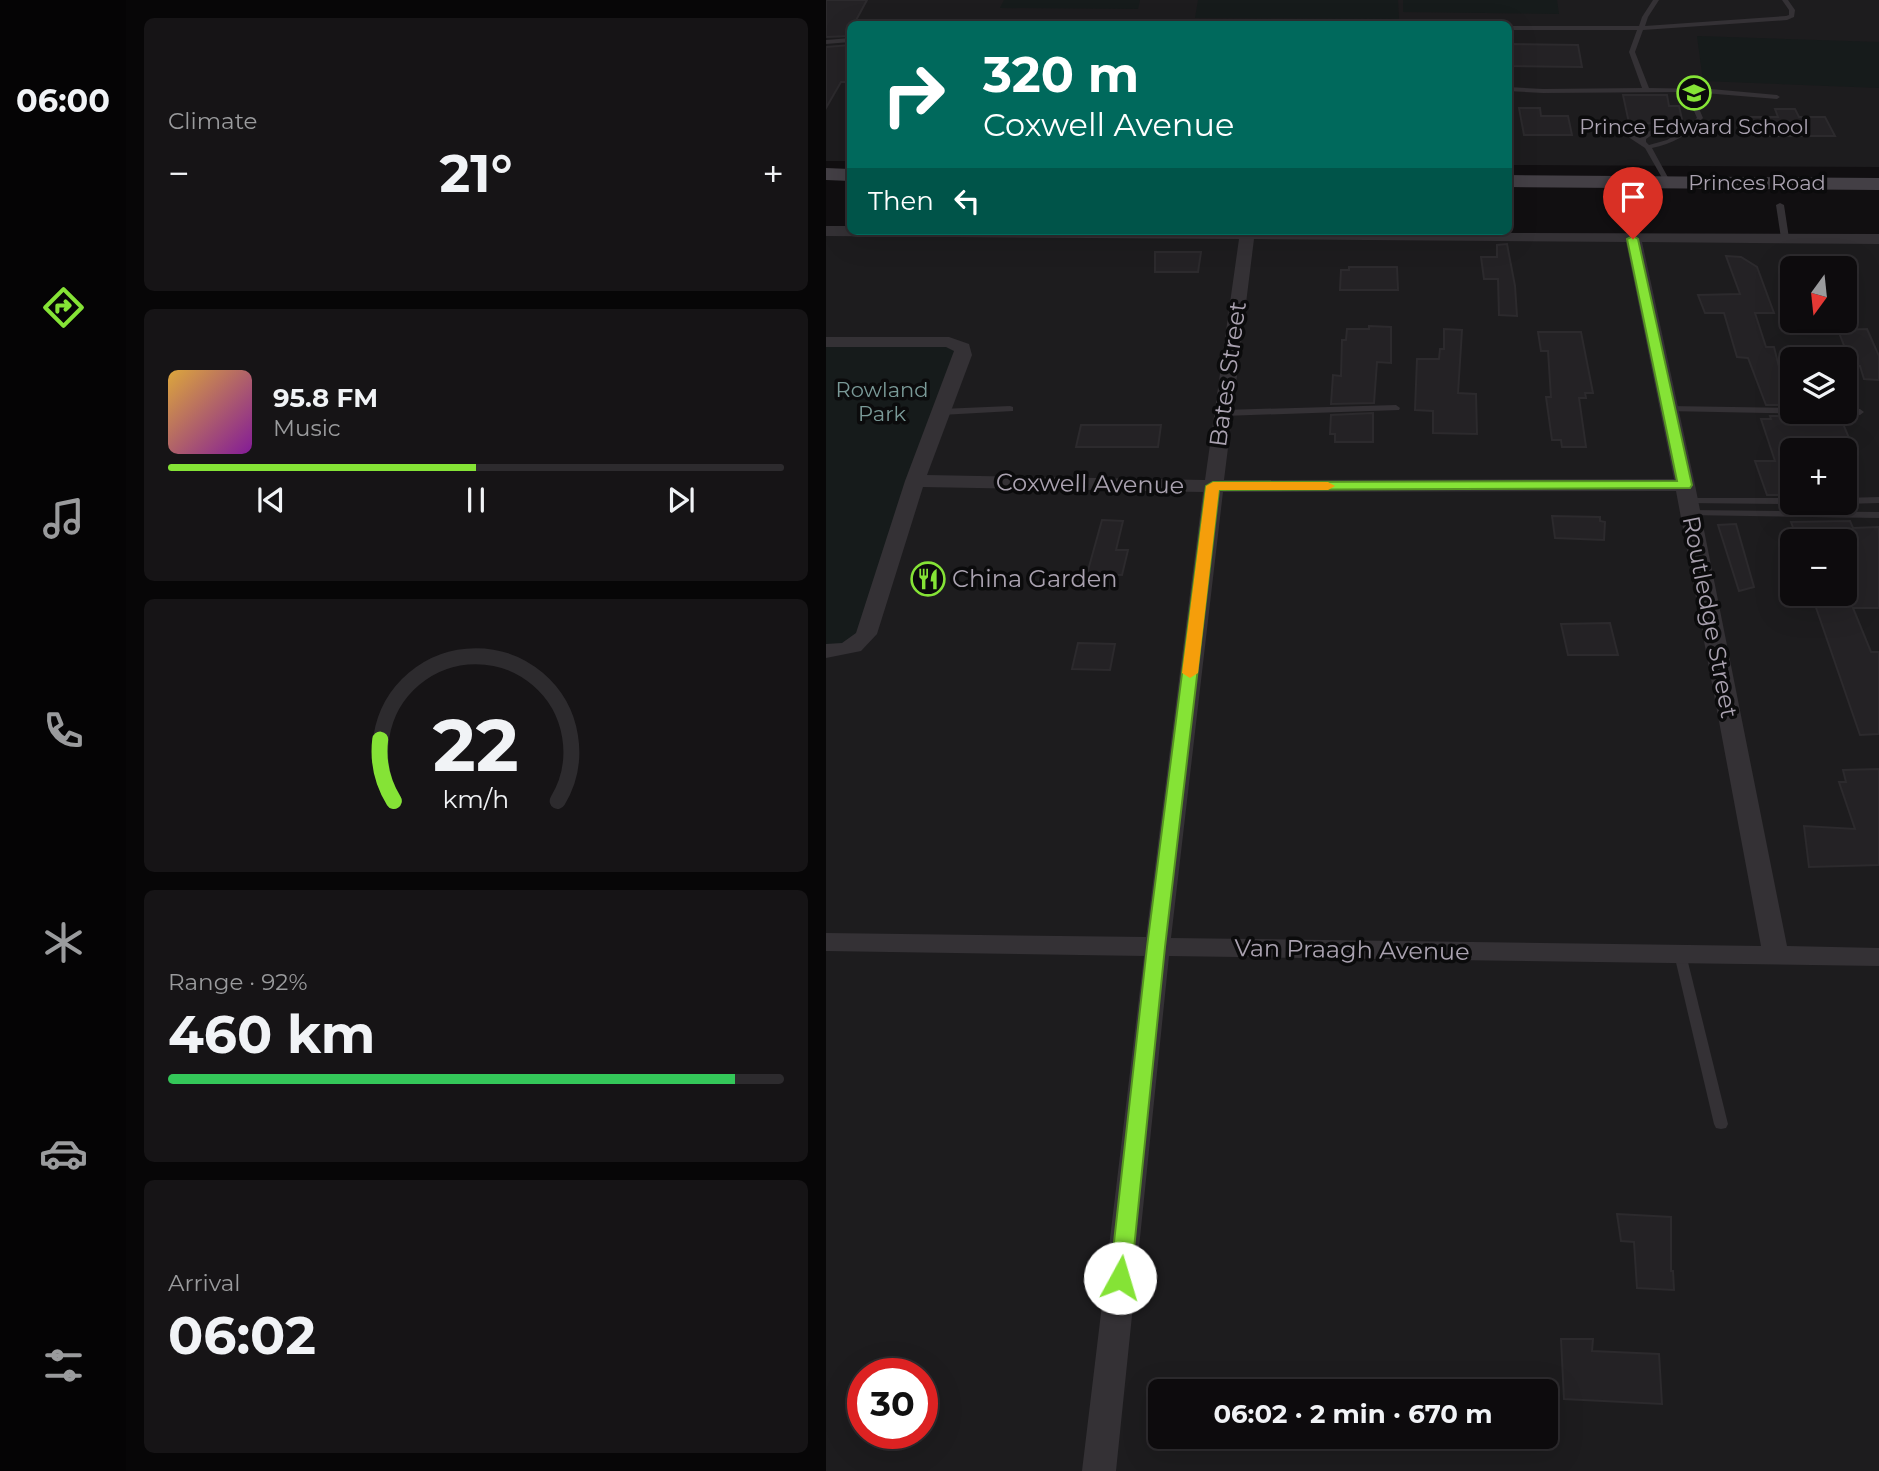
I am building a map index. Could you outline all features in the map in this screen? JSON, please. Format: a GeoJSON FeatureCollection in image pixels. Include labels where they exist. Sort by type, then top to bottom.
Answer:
{"type":"FeatureCollection","features":[{"type":"Feature","properties":{"kind":"main road"},"geometry":{"type":"LineString","coordinates":[[826,174],[847,174]]}},
{"type":"Feature","properties":{"kind":"main road","name":"Princes Road"},"geometry":{"type":"LineString","coordinates":[[1512,181],[1879,184]]}},
{"type":"Feature","properties":{"kind":"street"},"geometry":{"type":"LineString","coordinates":[[826,231],[847,231]]}},
{"type":"Feature","properties":{"kind":"street"},"geometry":{"type":"LineString","coordinates":[[1163,235],[1879,239]]}},
{"type":"Feature","properties":{"kind":"street","name":"Bates Street"},"geometry":{"type":"LineString","coordinates":[[1099,1471],[1156,947],[1247,236]]}},
{"type":"Feature","properties":{"kind":"street","name":"Routledge Street"},"geometry":{"type":"LineString","coordinates":[[1633,239],[1688,500],[1776,955]]}},
{"type":"Feature","properties":{"kind":"street"},"geometry":{"type":"LineString","coordinates":[[826,342],[958,344],[963,348],[963,355],[915,481],[866,634],[854,647],[845,651],[826,651]]}},
{"type":"Feature","properties":{"kind":"street","name":"Coxwell Avenue"},"geometry":{"type":"LineString","coordinates":[[915,481],[1213,486],[1688,500]]}},
{"type":"Feature","properties":{"kind":"street","name":"Van Praagh Avenue"},"geometry":{"type":"LineString","coordinates":[[826,942],[1879,957]]}},
{"type":"Feature","properties":{"kind":"lane"},"geometry":{"type":"LineString","coordinates":[[1646,89],[1632,52],[1656,0]]}},
{"type":"Feature","properties":{"kind":"lane"},"geometry":{"type":"LineString","coordinates":[[1512,28],[1641,28],[1787,18],[1792,16],[1792,10],[1785,0]]}},
{"type":"Feature","properties":{"kind":"lane"},"geometry":{"type":"LineString","coordinates":[[826,41],[847,40]]}},
{"type":"Feature","properties":{"kind":"lane"},"geometry":{"type":"LineString","coordinates":[[1512,89],[1538,92],[1688,90],[1777,97]]}},
{"type":"Feature","properties":{"kind":"lane"},"geometry":{"type":"LineString","coordinates":[[1610,122],[1646,145],[1657,146],[1688,129],[1700,118],[1688,90]]}},
{"type":"Feature","properties":{"kind":"lane"},"geometry":{"type":"LineString","coordinates":[[1668,183],[1643,138],[1651,132],[1688,129]]}},
{"type":"Feature","properties":{"kind":"lane"},"geometry":{"type":"LineString","coordinates":[[1780,205],[1785,238]]}},
{"type":"Feature","properties":{"kind":"lane"},"geometry":{"type":"LineString","coordinates":[[1223,413],[1396,408]]}},
{"type":"Feature","properties":{"kind":"lane"},"geometry":{"type":"LineString","coordinates":[[941,412],[1010,409]]}},
{"type":"Feature","properties":{"kind":"lane"},"geometry":{"type":"LineString","coordinates":[[1669,409],[1860,412]]}},
{"type":"Feature","properties":{"kind":"lane"},"geometry":{"type":"LineString","coordinates":[[1688,500],[1780,501]]}},
{"type":"Feature","properties":{"kind":"lane"},"geometry":{"type":"LineString","coordinates":[[1688,500],[1879,515]]}},
{"type":"Feature","properties":{"kind":"lane"},"geometry":{"type":"LineString","coordinates":[[1857,500],[1879,500]]}},
{"type":"Feature","properties":{"kind":"lane"},"geometry":{"type":"LineString","coordinates":[[1680,954],[1721,1124]]}},
{"type":"Feature","properties":{"kind":"shaded area","name":"Prince Edward School"},"geometry":{"type":"Polygon","coordinates":[[[826,0],[1879,0],[1879,167],[1512,165],[1512,21],[847,21],[847,161],[826,161],[826,0]]]}},
{"type":"Feature","properties":{"kind":"shaded area"},"geometry":{"type":"Polygon","coordinates":[[[826,231],[847,231],[847,235],[1177,235],[1879,243],[1879,1471],[826,1471],[826,231]]]}},
{"type":"Feature","properties":{"kind":"green space"},"geometry":{"type":"Polygon","coordinates":[[[1004,0],[1140,0],[1138,9],[1000,8],[1004,0]]]}},
{"type":"Feature","properties":{"kind":"green space"},"geometry":{"type":"Polygon","coordinates":[[[1198,0],[1398,0],[1399,19],[1195,18],[1198,0]]]}},
{"type":"Feature","properties":{"kind":"green space"},"geometry":{"type":"Polygon","coordinates":[[[1403,0],[1557,0],[1559,14],[1403,12],[1403,0]]]}},
{"type":"Feature","properties":{"kind":"green space"},"geometry":{"type":"Polygon","coordinates":[[[1697,36],[1879,42],[1879,88],[1703,81],[1697,36]]]}},
{"type":"Feature","properties":{"kind":"green space","name":"Rowland Park"},"geometry":{"type":"Polygon","coordinates":[[[826,343],[961,344],[858,647],[826,645],[826,343]]]}},
{"type":"Feature","properties":{"kind":"building"},"geometry":{"type":"Polygon","coordinates":[[[826,0],[867,0],[856,21],[847,21],[847,36],[826,37],[826,0]]]}},
{"type":"Feature","properties":{"kind":"building"},"geometry":{"type":"Polygon","coordinates":[[[1512,44],[1578,45],[1582,67],[1512,66],[1512,44]]]}},
{"type":"Feature","properties":{"kind":"building"},"geometry":{"type":"Polygon","coordinates":[[[847,45],[847,82],[841,82],[826,108],[826,47],[847,45]]]}},
{"type":"Feature","properties":{"kind":"building"},"geometry":{"type":"Polygon","coordinates":[[[1623,95],[1667,95],[1669,106],[1679,106],[1683,124],[1629,123],[1623,95]]]}},
{"type":"Feature","properties":{"kind":"building"},"geometry":{"type":"Polygon","coordinates":[[[1519,108],[1540,108],[1541,116],[1568,116],[1572,135],[1524,135],[1519,108]]]}},
{"type":"Feature","properties":{"kind":"building"},"geometry":{"type":"Polygon","coordinates":[[[1775,109],[1795,109],[1799,117],[1825,117],[1835,136],[1754,136],[1746,117],[1778,117],[1775,109]]]}},
{"type":"Feature","properties":{"kind":"building"},"geometry":{"type":"Polygon","coordinates":[[[1507,244],[1515,286],[1517,316],[1499,315],[1498,279],[1484,279],[1481,257],[1497,257],[1497,245],[1507,244]]]}},
{"type":"Feature","properties":{"kind":"building"},"geometry":{"type":"Polygon","coordinates":[[[1155,252],[1201,252],[1198,272],[1155,272],[1155,252]]]}},
{"type":"Feature","properties":{"kind":"building"},"geometry":{"type":"Polygon","coordinates":[[[1726,256],[1741,257],[1757,267],[1774,313],[1755,313],[1766,347],[1774,347],[1780,371],[1780,405],[1766,405],[1748,358],[1737,357],[1724,313],[1705,313],[1698,295],[1740,294],[1726,256]]]}},
{"type":"Feature","properties":{"kind":"building"},"geometry":{"type":"Polygon","coordinates":[[[1349,267],[1397,267],[1398,290],[1340,290],[1341,270],[1349,270],[1349,267]]]}},
{"type":"Feature","properties":{"kind":"building"},"geometry":{"type":"Polygon","coordinates":[[[1369,326],[1391,327],[1391,363],[1377,362],[1374,403],[1331,404],[1333,375],[1341,376],[1342,340],[1346,340],[1347,329],[1369,329],[1369,326]]]}},
{"type":"Feature","properties":{"kind":"building"},"geometry":{"type":"Polygon","coordinates":[[[1444,329],[1462,330],[1458,393],[1476,394],[1477,434],[1433,433],[1433,411],[1415,410],[1417,359],[1439,359],[1440,349],[1444,349],[1444,329]]]}},
{"type":"Feature","properties":{"kind":"building"},"geometry":{"type":"Polygon","coordinates":[[[1857,329],[1867,329],[1879,356],[1879,380],[1864,379],[1860,366],[1857,366],[1857,347],[1845,347],[1839,333],[1857,333],[1857,329]]]}},
{"type":"Feature","properties":{"kind":"building"},"geometry":{"type":"Polygon","coordinates":[[[1538,332],[1581,332],[1593,393],[1585,393],[1586,398],[1579,398],[1586,447],[1562,447],[1561,440],[1552,440],[1546,397],[1551,397],[1548,351],[1541,351],[1538,332]]]}},
{"type":"Feature","properties":{"kind":"building"},"geometry":{"type":"Polygon","coordinates":[[[1373,413],[1373,442],[1335,442],[1335,434],[1330,434],[1331,415],[1373,413]]]}},
{"type":"Feature","properties":{"kind":"building"},"geometry":{"type":"Polygon","coordinates":[[[1770,416],[1780,416],[1780,424],[1843,424],[1849,438],[1780,438],[1780,495],[1767,495],[1755,461],[1775,461],[1761,419],[1771,419],[1770,416]]]}},
{"type":"Feature","properties":{"kind":"building"},"geometry":{"type":"Polygon","coordinates":[[[1081,425],[1161,425],[1158,447],[1076,447],[1081,425]]]}},
{"type":"Feature","properties":{"kind":"building"},"geometry":{"type":"Polygon","coordinates":[[[1552,516],[1600,517],[1600,521],[1605,522],[1604,540],[1555,538],[1552,516]]]}},
{"type":"Feature","properties":{"kind":"building"},"geometry":{"type":"Polygon","coordinates":[[[1102,520],[1123,521],[1116,550],[1128,550],[1122,575],[1087,574],[1102,520]]]}},
{"type":"Feature","properties":{"kind":"building"},"geometry":{"type":"Polygon","coordinates":[[[1850,521],[1853,528],[1879,527],[1879,608],[1853,608],[1871,652],[1879,652],[1879,734],[1860,735],[1815,606],[1857,606],[1857,529],[1794,529],[1791,522],[1850,521]]]}},
{"type":"Feature","properties":{"kind":"building"},"geometry":{"type":"Polygon","coordinates":[[[1736,524],[1754,587],[1739,591],[1718,525],[1736,524]]]}},
{"type":"Feature","properties":{"kind":"building"},"geometry":{"type":"Polygon","coordinates":[[[1610,623],[1618,655],[1568,655],[1561,624],[1610,623]]]}},
{"type":"Feature","properties":{"kind":"building"},"geometry":{"type":"Polygon","coordinates":[[[1078,643],[1115,644],[1110,670],[1072,669],[1078,643]]]}},
{"type":"Feature","properties":{"kind":"building"},"geometry":{"type":"Polygon","coordinates":[[[1879,769],[1879,865],[1809,867],[1804,826],[1855,829],[1839,782],[1846,782],[1843,770],[1879,769]]]}},
{"type":"Feature","properties":{"kind":"building"},"geometry":{"type":"Polygon","coordinates":[[[1617,1214],[1671,1217],[1671,1271],[1674,1290],[1637,1288],[1634,1242],[1621,1241],[1617,1214]]]}},
{"type":"Feature","properties":{"kind":"building"},"geometry":{"type":"Polygon","coordinates":[[[1561,1339],[1593,1339],[1592,1351],[1659,1354],[1662,1404],[1564,1399],[1561,1339]]]}},
{"type":"Feature","properties":{"kind":"slow traffic"},"geometry":{"type":"LineString","coordinates":[[1190,673],[1213,486],[1328,486]]}},
{"type":"Feature","properties":{"kind":"place","name":"Prince Edward School"},"geometry":{"type":"Point","coordinates":[1694,93]}},
{"type":"Feature","properties":{"kind":"place","name":"China Garden"},"geometry":{"type":"Point","coordinates":[928,579]}},
{"type":"Feature","properties":{"kind":"route"},"geometry":{"type":"LineString","coordinates":[[1120,1278],[1156,947],[1213,486],[1685,485],[1633,239]]}}]}
